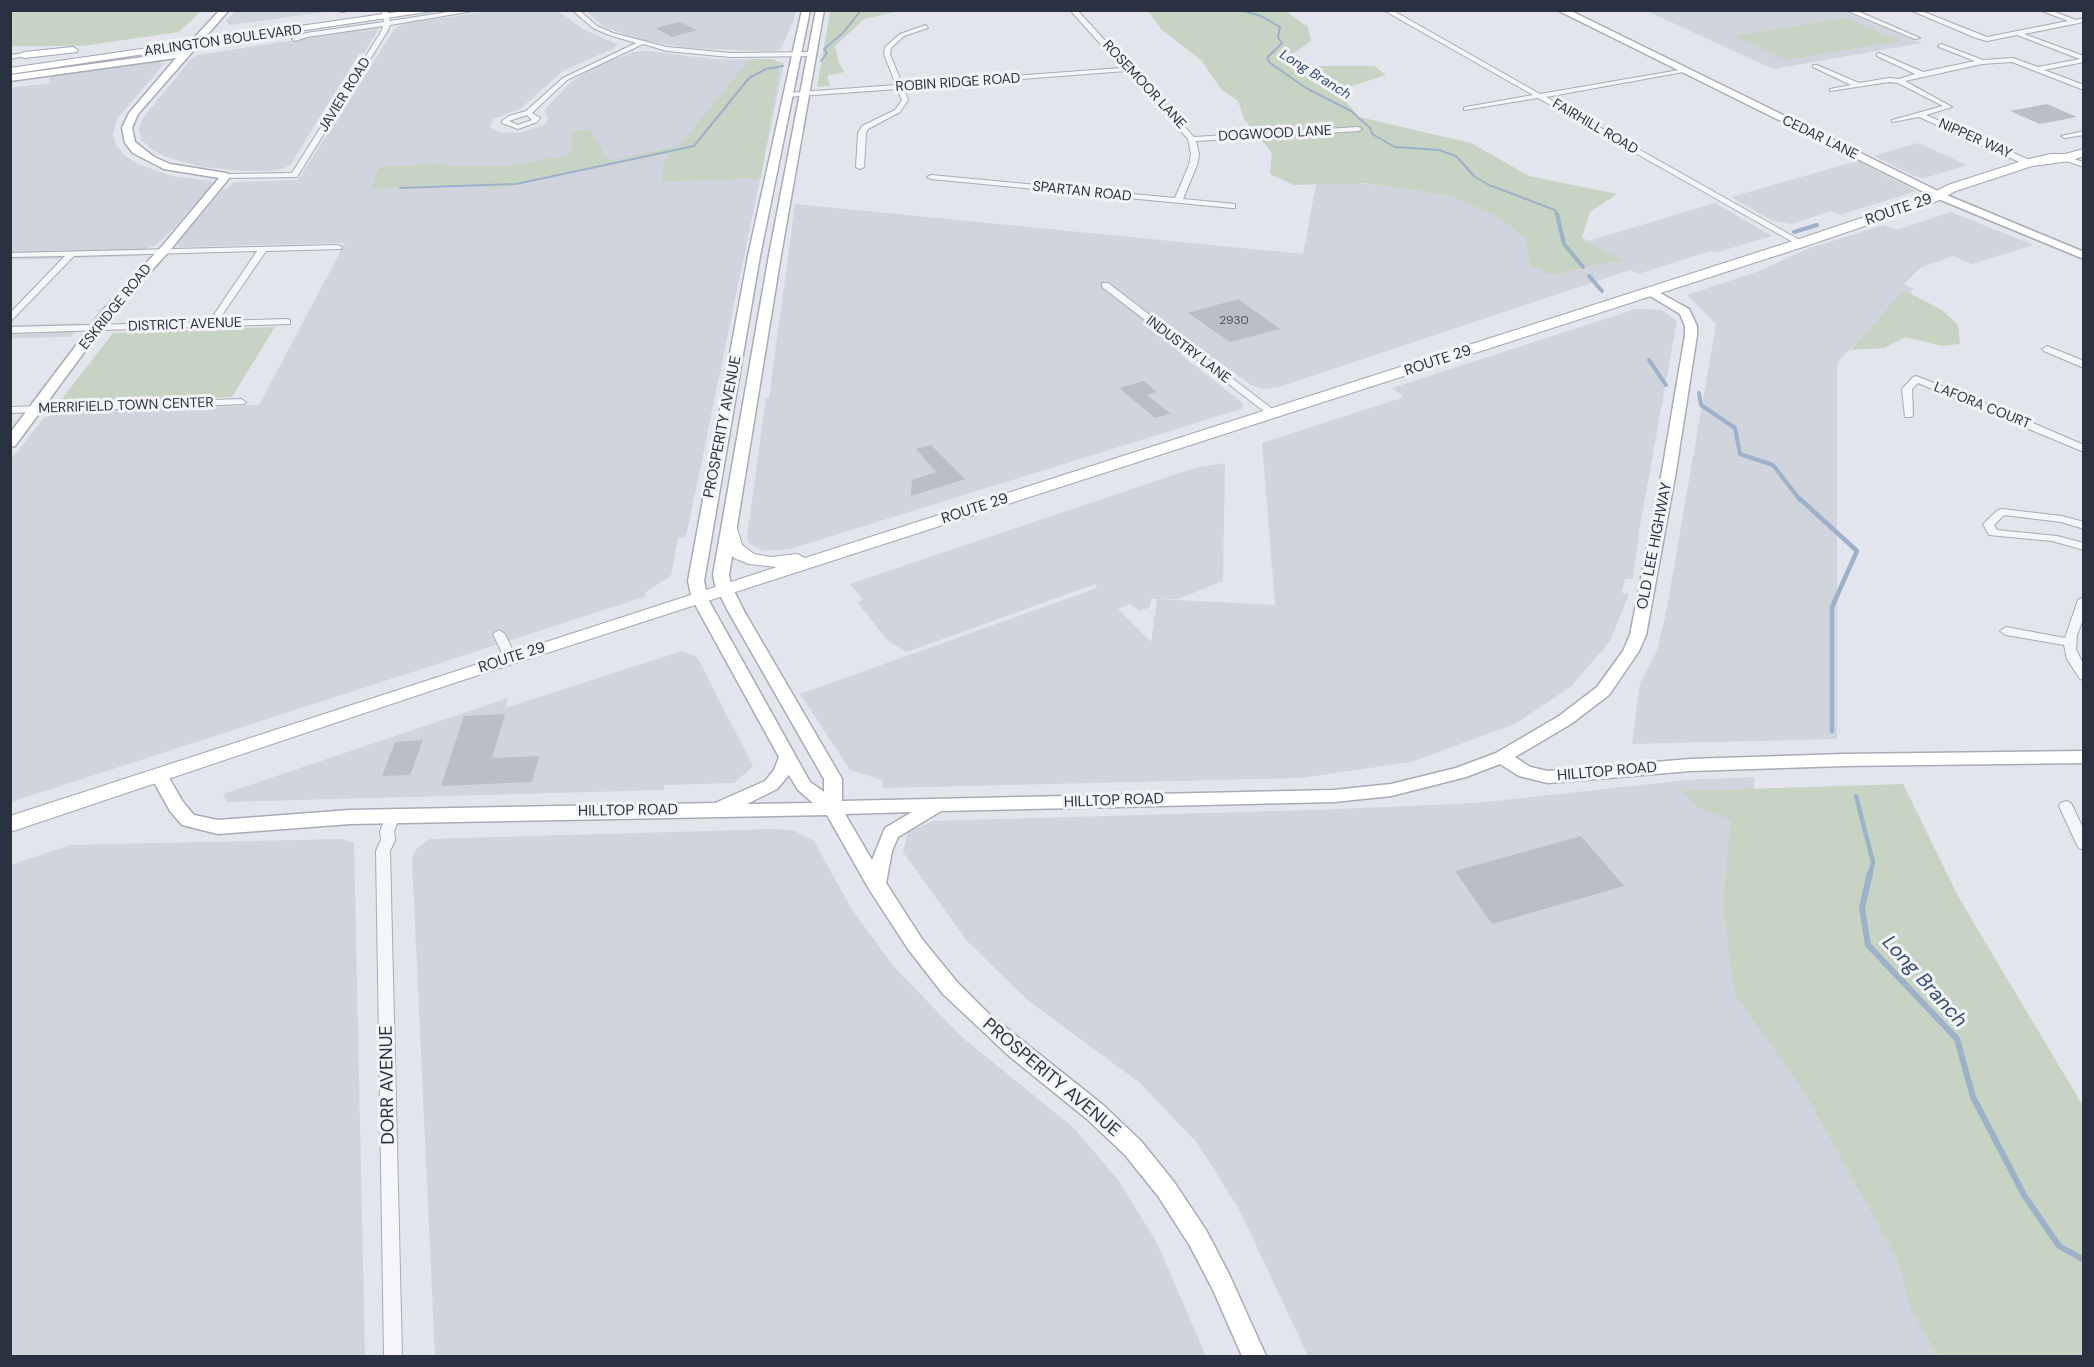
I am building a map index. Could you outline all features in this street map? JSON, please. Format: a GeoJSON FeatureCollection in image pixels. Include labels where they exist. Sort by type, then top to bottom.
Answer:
{"type":"FeatureCollection","features":[{"type":"Feature","properties":{"kind":"main road"},"geometry":{"type":"LineString","coordinates":[[225,10],[134,113],[127,128],[127,135],[137,151],[168,167],[226,176]]}},
{"type":"Feature","properties":{"kind":"main road","name":"ARLINGTON BOULEVARD"},"geometry":{"type":"LineString","coordinates":[[10,71],[387,15],[435,10]]}},
{"type":"Feature","properties":{"kind":"main road","name":"PROSPERITY AVENUE"},"geometry":{"type":"LineString","coordinates":[[806,10],[754,256],[698,567],[696,581],[700,599],[804,786],[833,809],[876,884],[915,944],[950,988],[1016,1050],[1095,1112],[1133,1148],[1150,1168],[1182,1213],[1212,1264],[1254,1356]]}},
{"type":"Feature","properties":{"kind":"main road","name":"PROSPERITY AVENUE"},"geometry":{"type":"LineString","coordinates":[[820,10],[775,255],[722,575],[725,591],[832,779],[833,809]]}},
{"type":"Feature","properties":{"kind":"main road","name":"CEDAR LANE"},"geometry":{"type":"LineString","coordinates":[[1561,10],[1940,196],[2084,256]]}},
{"type":"Feature","properties":{"kind":"main road"},"geometry":{"type":"LineString","coordinates":[[10,78],[192,45]]}},
{"type":"Feature","properties":{"kind":"main road","name":"ARLINGTON BOULEVARD"},"geometry":{"type":"LineString","coordinates":[[10,64],[141,46],[192,45]]}},
{"type":"Feature","properties":{"kind":"main road"},"geometry":{"type":"LineString","coordinates":[[24,55],[141,46]]}},
{"type":"Feature","properties":{"kind":"main road","name":"ROUTE 29"},"geometry":{"type":"LineString","coordinates":[[1940,196],[1952,188],[2029,163],[2084,153]]}},
{"type":"Feature","properties":{"kind":"main road","name":"ROUTE 29"},"geometry":{"type":"LineString","coordinates":[[10,824],[511,659],[1651,292],[1940,196],[1972,192],[2062,163],[2066,158]]}},
{"type":"Feature","properties":{"kind":"main road","name":"ESKRIDGE ROAD"},"geometry":{"type":"LineString","coordinates":[[10,443],[98,326],[226,176]]}},
{"type":"Feature","properties":{"kind":"main road","name":"OLD LEE HIGHWAY"},"geometry":{"type":"LineString","coordinates":[[1502,757],[1556,727],[1603,691],[1631,651],[1638,635],[1669,471],[1691,334],[1691,326],[1685,312],[1651,292]]}},
{"type":"Feature","properties":{"kind":"main road"},"geometry":{"type":"LineString","coordinates":[[729,529],[733,546],[740,554],[754,561],[784,561],[847,551]]}},
{"type":"Feature","properties":{"kind":"main road"},"geometry":{"type":"LineString","coordinates":[[707,809],[750,796],[771,785],[782,773],[788,757]]}},
{"type":"Feature","properties":{"kind":"main road","name":"HILLTOP ROAD"},"geometry":{"type":"LineString","coordinates":[[159,775],[176,806],[188,820],[218,827],[393,816],[707,809],[833,809],[1367,793],[1440,780],[1502,757],[1526,772],[1548,777],[1726,764],[2084,757]]}},
{"type":"Feature","properties":{"kind":"main road"},"geometry":{"type":"LineString","coordinates":[[876,884],[883,851],[891,833],[938,805]]}},
{"type":"Feature","properties":{"kind":"street"},"geometry":{"type":"LineString","coordinates":[[333,10],[344,10]]}},
{"type":"Feature","properties":{"kind":"street"},"geometry":{"type":"LineString","coordinates":[[295,39],[387,15],[476,10]]}},
{"type":"Feature","properties":{"kind":"street"},"geometry":{"type":"LineString","coordinates":[[575,10],[595,27],[641,44],[708,53],[812,54]]}},
{"type":"Feature","properties":{"kind":"street","name":"ROSEMOOR LANE"},"geometry":{"type":"LineString","coordinates":[[1074,10],[1192,139],[1195,154],[1193,165],[1178,201]]}},
{"type":"Feature","properties":{"kind":"street"},"geometry":{"type":"LineString","coordinates":[[1848,10],[1917,38]]}},
{"type":"Feature","properties":{"kind":"street"},"geometry":{"type":"LineString","coordinates":[[1913,10],[1978,38],[1987,39],[2080,21]]}},
{"type":"Feature","properties":{"kind":"street"},"geometry":{"type":"LineString","coordinates":[[2043,10],[2080,21]]}},
{"type":"Feature","properties":{"kind":"street","name":"FAIRHILL ROAD"},"geometry":{"type":"LineString","coordinates":[[1388,11],[1801,243]]}},
{"type":"Feature","properties":{"kind":"street","name":"JAVIER ROAD"},"geometry":{"type":"LineString","coordinates":[[226,176],[294,175],[387,15]]}},
{"type":"Feature","properties":{"kind":"street"},"geometry":{"type":"LineString","coordinates":[[860,167],[862,134],[870,124],[898,111],[905,100],[887,54],[888,47],[902,35],[926,27]]}},
{"type":"Feature","properties":{"kind":"street"},"geometry":{"type":"LineString","coordinates":[[2018,34],[2084,59]]}},
{"type":"Feature","properties":{"kind":"street"},"geometry":{"type":"LineString","coordinates":[[528,113],[556,85],[570,75],[641,44]]}},
{"type":"Feature","properties":{"kind":"street"},"geometry":{"type":"LineString","coordinates":[[1941,46],[1982,62]]}},
{"type":"Feature","properties":{"kind":"street"},"geometry":{"type":"LineString","coordinates":[[10,57],[24,55]]}},
{"type":"Feature","properties":{"kind":"street"},"geometry":{"type":"LineString","coordinates":[[1879,56],[1922,74]]}},
{"type":"Feature","properties":{"kind":"street"},"geometry":{"type":"LineString","coordinates":[[2039,69],[2084,59]]}},
{"type":"Feature","properties":{"kind":"street"},"geometry":{"type":"LineString","coordinates":[[1900,81],[1922,74],[1982,62],[2013,60],[2084,88]]}},
{"type":"Feature","properties":{"kind":"street"},"geometry":{"type":"LineString","coordinates":[[1815,66],[1857,85]]}},
{"type":"Feature","properties":{"kind":"street","name":"ROBIN RIDGE ROAD"},"geometry":{"type":"LineString","coordinates":[[787,95],[1129,69]]}},
{"type":"Feature","properties":{"kind":"street"},"geometry":{"type":"LineString","coordinates":[[1466,109],[1683,70]]}},
{"type":"Feature","properties":{"kind":"street"},"geometry":{"type":"LineString","coordinates":[[1832,90],[1889,80],[1900,81],[1949,107],[1894,121]]}},
{"type":"Feature","properties":{"kind":"street","name":"NIPPER WAY"},"geometry":{"type":"LineString","coordinates":[[1921,115],[2029,163]]}},
{"type":"Feature","properties":{"kind":"street","name":"DOGWOOD LANE"},"geometry":{"type":"LineString","coordinates":[[1192,139],[1358,129]]}},
{"type":"Feature","properties":{"kind":"street"},"geometry":{"type":"LineString","coordinates":[[2065,136],[2084,133]]}},
{"type":"Feature","properties":{"kind":"street"},"geometry":{"type":"LineString","coordinates":[[2066,158],[2084,165]]}},
{"type":"Feature","properties":{"kind":"street","name":"SPARTAN ROAD"},"geometry":{"type":"LineString","coordinates":[[931,177],[1232,207]]}},
{"type":"Feature","properties":{"kind":"street"},"geometry":{"type":"LineString","coordinates":[[10,255],[338,247]]}},
{"type":"Feature","properties":{"kind":"street"},"geometry":{"type":"LineString","coordinates":[[212,324],[263,249]]}},
{"type":"Feature","properties":{"kind":"street"},"geometry":{"type":"LineString","coordinates":[[10,319],[72,253]]}},
{"type":"Feature","properties":{"kind":"street","name":"INDUSTRY LANE"},"geometry":{"type":"LineString","coordinates":[[1105,285],[1272,413]]}},
{"type":"Feature","properties":{"kind":"street","name":"DISTRICT AVENUE"},"geometry":{"type":"LineString","coordinates":[[10,330],[287,322]]}},
{"type":"Feature","properties":{"kind":"street"},"geometry":{"type":"LineString","coordinates":[[2047,350],[2084,365]]}},
{"type":"Feature","properties":{"kind":"street","name":"LAFORA COURT"},"geometry":{"type":"LineString","coordinates":[[1908,415],[1907,389],[1916,380],[2084,449]]}},
{"type":"Feature","properties":{"kind":"street","name":"MERRIFIELD TOWN CENTER"},"geometry":{"type":"LineString","coordinates":[[10,410],[241,402]]}},
{"type":"Feature","properties":{"kind":"street"},"geometry":{"type":"LineString","coordinates":[[2084,526],[2062,519],[2002,512],[1988,524],[1993,533],[2053,538],[2084,547]]}},
{"type":"Feature","properties":{"kind":"street"},"geometry":{"type":"LineString","coordinates":[[2084,600],[2071,643],[2073,659],[2084,676]]}},
{"type":"Feature","properties":{"kind":"street"},"geometry":{"type":"LineString","coordinates":[[2006,631],[2071,643]]}},
{"type":"Feature","properties":{"kind":"street"},"geometry":{"type":"LineString","coordinates":[[499,634],[511,659]]}},
{"type":"Feature","properties":{"kind":"street"},"geometry":{"type":"LineString","coordinates":[[2066,806],[2084,845]]}},
{"type":"Feature","properties":{"kind":"street","name":"DORR AVENUE"},"geometry":{"type":"LineString","coordinates":[[393,816],[383,852],[393,1356]]}},
{"type":"Feature","properties":{"kind":"shaded area"},"geometry":{"type":"Polygon","coordinates":[[[236,11],[333,11],[229,25],[226,20],[236,11]]]}},
{"type":"Feature","properties":{"kind":"shaded area"},"geometry":{"type":"Polygon","coordinates":[[[493,11],[558,11],[583,29],[617,44],[614,48],[563,71],[520,109],[493,119],[490,127],[500,132],[519,133],[544,125],[549,118],[544,110],[572,81],[595,67],[633,52],[646,51],[714,59],[774,60],[784,63],[686,537],[678,538],[671,576],[644,593],[647,596],[11,802],[10,461],[43,419],[57,412],[259,405],[345,243],[179,247],[178,243],[223,189],[234,182],[298,180],[395,28],[406,23],[493,11]]]}},
{"type":"Feature","properties":{"kind":"shaded area"},"geometry":{"type":"Polygon","coordinates":[[[586,11],[796,11],[781,48],[775,51],[757,51],[689,48],[641,40],[604,27],[586,11]]]}},
{"type":"Feature","properties":{"kind":"shaded area"},"geometry":{"type":"Polygon","coordinates":[[[1647,11],[1842,11],[1922,43],[1773,69],[1647,11]]]}},
{"type":"Feature","properties":{"kind":"shaded area"},"geometry":{"type":"Polygon","coordinates":[[[380,27],[364,53],[359,54],[291,164],[285,168],[271,171],[244,171],[203,167],[166,157],[151,149],[141,139],[139,129],[142,119],[191,59],[198,55],[380,27]]]}},
{"type":"Feature","properties":{"kind":"shaded area"},"geometry":{"type":"Polygon","coordinates":[[[151,61],[165,63],[117,119],[113,134],[115,143],[124,155],[140,165],[172,176],[212,181],[210,187],[174,228],[140,256],[11,260],[11,88],[49,83],[49,76],[151,61]]]}},
{"type":"Feature","properties":{"kind":"shaded area"},"geometry":{"type":"Polygon","coordinates":[[[1918,143],[1967,165],[1925,178],[1914,176],[1874,156],[1918,143]]]}},
{"type":"Feature","properties":{"kind":"shaded area"},"geometry":{"type":"Polygon","coordinates":[[[1857,161],[1916,191],[1840,215],[1831,211],[1791,224],[1773,221],[1731,197],[1857,161]]]}},
{"type":"Feature","properties":{"kind":"shaded area"},"geometry":{"type":"Polygon","coordinates":[[[1317,179],[1528,200],[1588,241],[1715,203],[1772,236],[1715,253],[1710,251],[1638,274],[1630,270],[1279,387],[1263,389],[1251,385],[1200,348],[1180,354],[1244,404],[1241,409],[790,549],[763,551],[749,543],[747,537],[766,398],[769,398],[795,204],[1303,254],[1317,179]]]}},
{"type":"Feature","properties":{"kind":"shaded area"},"geometry":{"type":"Polygon","coordinates":[[[1951,212],[2033,245],[1972,264],[1953,256],[1920,268],[1904,284],[1914,289],[1842,357],[1837,366],[1837,739],[1632,744],[1640,683],[1657,651],[1666,613],[1716,324],[1687,295],[1759,271],[1807,249],[1884,225],[1896,230],[1951,212]]]}},
{"type":"Feature","properties":{"kind":"shaded area"},"geometry":{"type":"Polygon","coordinates":[[[1636,309],[1662,310],[1677,321],[1639,531],[1633,579],[1625,579],[1622,593],[1629,594],[1610,641],[1572,686],[1515,724],[1411,762],[1301,778],[882,788],[882,780],[850,770],[800,694],[1097,588],[1095,584],[907,652],[888,641],[857,602],[863,600],[850,584],[1194,468],[1225,463],[1223,581],[1178,599],[1157,599],[1275,605],[1262,443],[1404,397],[1392,388],[1636,309]],[[1151,599],[1150,607],[1140,611],[1130,604],[1118,609],[1151,642],[1157,599],[1151,599]]]}},
{"type":"Feature","properties":{"kind":"shaded area"},"geometry":{"type":"Polygon","coordinates":[[[82,323],[70,337],[11,338],[10,325],[82,323]]]}},
{"type":"Feature","properties":{"kind":"shaded area"},"geometry":{"type":"Polygon","coordinates":[[[682,651],[697,657],[753,766],[734,783],[664,785],[664,790],[227,802],[223,794],[508,698],[505,708],[682,651]]]}},
{"type":"Feature","properties":{"kind":"shaded area"},"geometry":{"type":"Polygon","coordinates":[[[1755,777],[1739,909],[1969,1356],[1308,1356],[1240,1211],[1198,1144],[1140,1083],[1030,1002],[967,941],[903,852],[908,832],[933,821],[1477,803],[1686,780],[1755,777]]]}},
{"type":"Feature","properties":{"kind":"shaded area"},"geometry":{"type":"Polygon","coordinates":[[[775,829],[795,831],[814,841],[851,908],[894,967],[963,1038],[1074,1128],[1119,1181],[1157,1243],[1206,1356],[435,1356],[412,859],[417,848],[430,839],[775,829]]]}},
{"type":"Feature","properties":{"kind":"shaded area"},"geometry":{"type":"Polygon","coordinates":[[[342,839],[354,843],[365,1356],[11,1356],[11,865],[70,845],[342,839]]]}},
{"type":"Feature","properties":{"kind":"green space"},"geometry":{"type":"Polygon","coordinates":[[[889,10],[895,12],[864,19],[835,46],[844,72],[827,76],[830,86],[817,87],[830,11],[889,10]]]}},
{"type":"Feature","properties":{"kind":"green space"},"geometry":{"type":"Polygon","coordinates":[[[1284,10],[1308,27],[1311,41],[1283,60],[1299,66],[1374,66],[1386,75],[1340,90],[1359,117],[1471,143],[1529,176],[1617,194],[1590,212],[1581,239],[1623,261],[1548,274],[1530,265],[1525,238],[1502,219],[1453,196],[1365,183],[1294,185],[1270,174],[1272,153],[1244,119],[1238,101],[1221,89],[1201,60],[1162,30],[1148,11],[1284,10]]]}},
{"type":"Feature","properties":{"kind":"green space"},"geometry":{"type":"Polygon","coordinates":[[[22,11],[201,11],[179,32],[82,46],[11,46],[11,13],[22,11]]]}},
{"type":"Feature","properties":{"kind":"green space"},"geometry":{"type":"Polygon","coordinates":[[[1846,18],[1900,41],[1787,60],[1735,36],[1846,18]]]}},
{"type":"Feature","properties":{"kind":"green space"},"geometry":{"type":"Polygon","coordinates":[[[750,59],[773,59],[780,63],[761,178],[661,182],[665,161],[670,153],[488,190],[489,184],[369,189],[380,167],[440,164],[451,167],[507,166],[565,156],[571,153],[573,131],[590,129],[609,161],[679,146],[750,59]]]}},
{"type":"Feature","properties":{"kind":"green space"},"geometry":{"type":"Polygon","coordinates":[[[1904,290],[1942,310],[1958,325],[1960,344],[1942,346],[1905,337],[1884,348],[1851,350],[1904,290]]]}},
{"type":"Feature","properties":{"kind":"green space"},"geometry":{"type":"Polygon","coordinates":[[[275,327],[232,397],[58,404],[113,333],[275,327]]]}},
{"type":"Feature","properties":{"kind":"green space"},"geometry":{"type":"Polygon","coordinates":[[[1903,784],[1959,898],[2083,1106],[2083,1356],[1938,1356],[1912,1311],[1898,1261],[1805,1093],[1734,993],[1723,905],[1731,820],[1698,808],[1683,791],[1903,784]]]}},
{"type":"Feature","properties":{"kind":"building"},"geometry":{"type":"Polygon","coordinates":[[[680,22],[697,30],[672,37],[655,28],[680,22]]]}},
{"type":"Feature","properties":{"kind":"building"},"geometry":{"type":"Polygon","coordinates":[[[2047,104],[2077,117],[2040,124],[2010,111],[2047,104]]]}},
{"type":"Feature","properties":{"kind":"building"},"geometry":{"type":"Polygon","coordinates":[[[1238,299],[1280,329],[1230,342],[1188,313],[1238,299]]]}},
{"type":"Feature","properties":{"kind":"building"},"geometry":{"type":"Polygon","coordinates":[[[1144,381],[1157,392],[1147,395],[1171,414],[1155,418],[1119,388],[1144,381]]]}},
{"type":"Feature","properties":{"kind":"building"},"geometry":{"type":"Polygon","coordinates":[[[931,445],[965,479],[911,496],[912,480],[936,472],[916,449],[931,445]]]}},
{"type":"Feature","properties":{"kind":"building"},"geometry":{"type":"Polygon","coordinates":[[[505,714],[492,758],[539,756],[532,782],[441,786],[464,716],[505,714]]]}},
{"type":"Feature","properties":{"kind":"building"},"geometry":{"type":"Polygon","coordinates":[[[423,740],[410,775],[382,776],[395,742],[423,740]]]}},
{"type":"Feature","properties":{"kind":"building"},"geometry":{"type":"Polygon","coordinates":[[[1581,836],[1624,886],[1492,924],[1455,871],[1581,836]]]}},
{"type":"Feature","properties":{"kind":"waterway"},"geometry":{"type":"LineString","coordinates":[[821,61],[827,53],[824,49],[843,33],[861,10]]}},
{"type":"Feature","properties":{"kind":"waterway","name":"Long Branch"},"geometry":{"type":"LineString","coordinates":[[1240,10],[1261,16],[1280,27],[1278,38],[1282,43],[1267,58],[1270,63],[1306,88],[1351,111],[1370,128],[1372,134],[1395,147],[1439,150],[1456,156],[1475,177],[1489,185],[1555,210],[1557,216]]}},
{"type":"Feature","properties":{"kind":"waterway"},"geometry":{"type":"LineString","coordinates":[[400,188],[516,184],[694,146],[749,78],[766,69],[783,66]]}},
{"type":"Feature","properties":{"kind":"waterway","name":"Long Branch"},"geometry":{"type":"LineString","coordinates":[[1557,214],[1564,244],[1583,267]]}},
{"type":"Feature","properties":{"kind":"waterway"},"geometry":{"type":"LineString","coordinates":[[1794,232],[1817,225]]}},
{"type":"Feature","properties":{"kind":"waterway","name":"Long Branch"},"geometry":{"type":"LineString","coordinates":[[1589,276],[1602,291]]}},
{"type":"Feature","properties":{"kind":"waterway","name":"Long Branch"},"geometry":{"type":"LineString","coordinates":[[1649,360],[1666,385]]}},
{"type":"Feature","properties":{"kind":"waterway","name":"Long Branch"},"geometry":{"type":"LineString","coordinates":[[1699,393],[1701,405],[1735,428],[1740,454],[1773,465],[1800,500]]}},
{"type":"Feature","properties":{"kind":"waterway","name":"Long Branch"},"geometry":{"type":"LineString","coordinates":[[1799,498],[1857,551],[1832,607],[1832,731]]}},
{"type":"Feature","properties":{"kind":"waterway","name":"Long Branch"},"geometry":{"type":"LineString","coordinates":[[1856,796],[1873,862],[1870,874]]}},
{"type":"Feature","properties":{"kind":"waterway","name":"Long Branch"},"geometry":{"type":"LineString","coordinates":[[1870,873],[1862,908],[1868,945],[1957,1039],[1973,1097],[2024,1195],[2059,1246],[2084,1260]]}}]}
